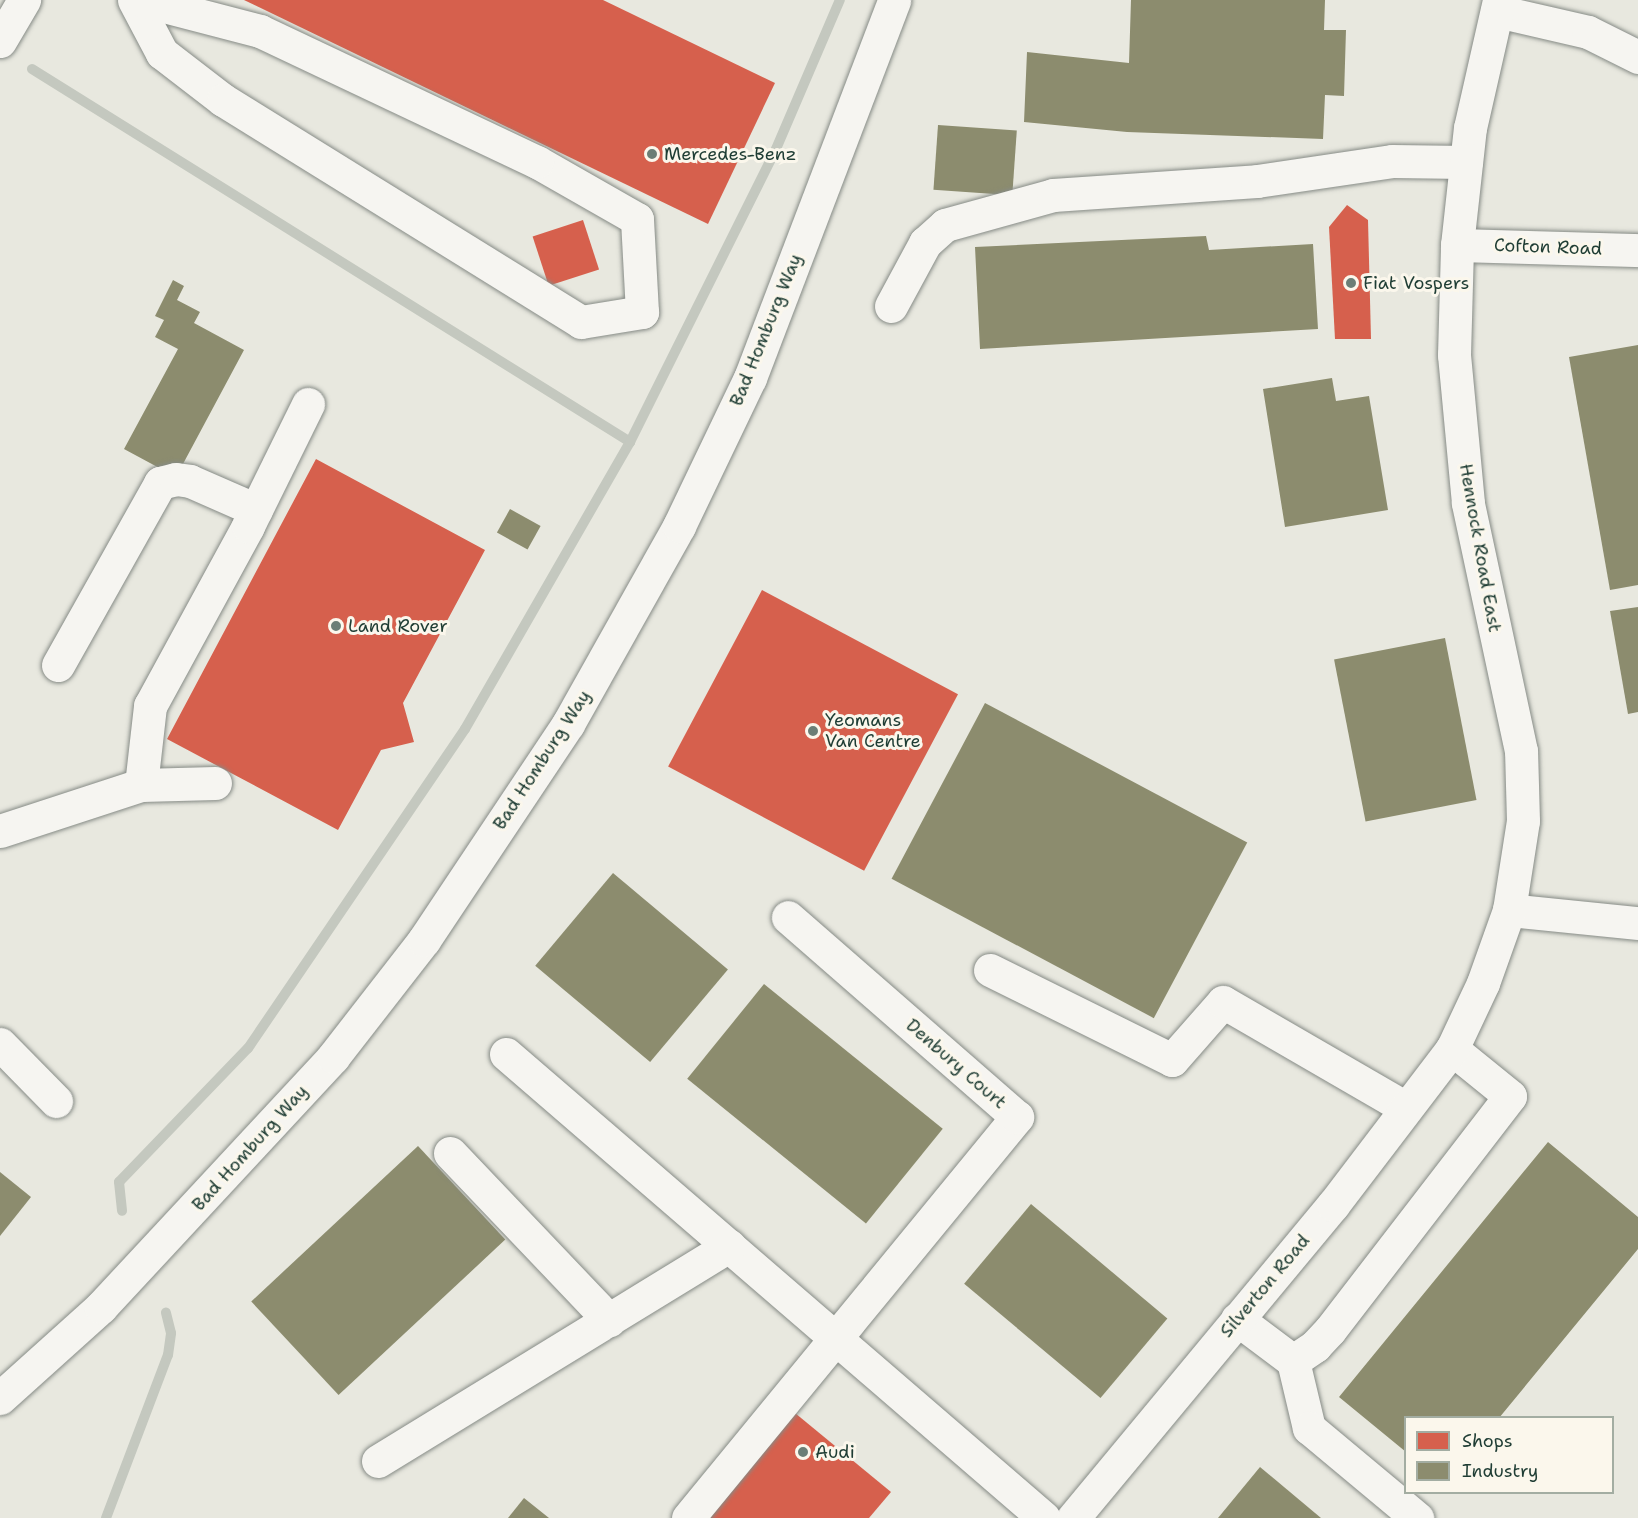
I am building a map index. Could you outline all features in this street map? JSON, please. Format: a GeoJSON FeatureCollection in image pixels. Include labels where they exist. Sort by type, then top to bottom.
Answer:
{"type":"FeatureCollection","features":[{"type":"Feature","properties":{"kind":"street"},"geometry":{"type":"LineString","coordinates":[[0,41],[24,0]]}},
{"type":"Feature","properties":{"kind":"street"},"geometry":{"type":"LineString","coordinates":[[134,0],[162,53],[223,100],[581,322],[642,312],[637,219],[537,162],[260,31],[195,7],[141,0]]}},
{"type":"Feature","properties":{"kind":"street","name":"Bad Homburg Way"},"geometry":{"type":"LineString","coordinates":[[0,1398],[101,1307],[333,1057],[424,940],[568,724],[679,526],[750,378],[894,0]]}},
{"type":"Feature","properties":{"kind":"street"},"geometry":{"type":"LineString","coordinates":[[1498,6],[1588,32],[1638,57]]}},
{"type":"Feature","properties":{"kind":"street","name":"Hennock Road East"},"geometry":{"type":"LineString","coordinates":[[1452,1049],[1484,983],[1509,910],[1523,821],[1521,751],[1468,503],[1454,355],[1457,245],[1470,128],[1498,6]]}},
{"type":"Feature","properties":{"kind":"street"},"geometry":{"type":"LineString","coordinates":[[891,306],[925,243],[945,225],[1053,195],[1257,181],[1392,160],[1466,162]]}},
{"type":"Feature","properties":{"kind":"street","name":"Cofton Road"},"geometry":{"type":"LineString","coordinates":[[1457,245],[1638,250]]}},
{"type":"Feature","properties":{"kind":"street"},"geometry":{"type":"LineString","coordinates":[[141,785],[150,706],[256,510],[308,404]]}},
{"type":"Feature","properties":{"kind":"street"},"geometry":{"type":"LineString","coordinates":[[58,666],[160,483],[176,479],[190,482],[256,510]]}},
{"type":"Feature","properties":{"kind":"street"},"geometry":{"type":"LineString","coordinates":[[0,831],[141,785],[215,783]]}},
{"type":"Feature","properties":{"kind":"street"},"geometry":{"type":"LineString","coordinates":[[1509,910],[1638,923]]}},
{"type":"Feature","properties":{"kind":"street","name":"Denbury Court"},"geometry":{"type":"LineString","coordinates":[[788,917],[1017,1117],[837,1339]]}},
{"type":"Feature","properties":{"kind":"street"},"geometry":{"type":"LineString","coordinates":[[990,970],[1172,1060],[1223,1002],[1406,1108]]}},
{"type":"Feature","properties":{"kind":"street"},"geometry":{"type":"LineString","coordinates":[[0,1044],[56,1101]]}},
{"type":"Feature","properties":{"kind":"street"},"geometry":{"type":"LineString","coordinates":[[1293,1361],[1315,1346],[1330,1330],[1510,1096],[1452,1049]]}},
{"type":"Feature","properties":{"kind":"street","name":"Silverton Road"},"geometry":{"type":"LineString","coordinates":[[1072,1518],[1333,1204],[1452,1049]]}},
{"type":"Feature","properties":{"kind":"street"},"geometry":{"type":"LineString","coordinates":[[506,1054],[1044,1518]]}},
{"type":"Feature","properties":{"kind":"street"},"geometry":{"type":"LineString","coordinates":[[450,1154],[609,1320]]}},
{"type":"Feature","properties":{"kind":"street"},"geometry":{"type":"LineString","coordinates":[[378,1461],[729,1246]]}},
{"type":"Feature","properties":{"kind":"street"},"geometry":{"type":"LineString","coordinates":[[1237,1319],[1293,1361],[1309,1428],[1417,1518]]}},
{"type":"Feature","properties":{"kind":"street"},"geometry":{"type":"LineString","coordinates":[[688,1518],[837,1339]]}},
{"type":"Feature","properties":{"kind":"shaded area"},"geometry":{"type":"Polygon","coordinates":[[[0,0],[1638,0],[1638,1518],[0,1518],[0,0]]]}},
{"type":"Feature","properties":{"kind":"building: Shops","name":"Mercedes-Benz"},"geometry":{"type":"Polygon","coordinates":[[[244,0],[603,0],[775,83],[708,224],[244,0]]]}},
{"type":"Feature","properties":{"kind":"building: Shops","name":"Fiat Vospers"},"geometry":{"type":"Polygon","coordinates":[[[1347,205],[1368,220],[1371,339],[1335,339],[1329,227],[1347,205]]]}},
{"type":"Feature","properties":{"kind":"building: Shops"},"geometry":{"type":"Polygon","coordinates":[[[583,220],[599,269],[549,286],[533,236],[583,220]]]}},
{"type":"Feature","properties":{"kind":"building: Shops","name":"Land Rover"},"geometry":{"type":"Polygon","coordinates":[[[316,459],[485,550],[403,703],[414,742],[381,750],[338,830],[167,739],[316,459]]]}},
{"type":"Feature","properties":{"kind":"building: Shops","name":"Yeomans Van Centre"},"geometry":{"type":"Polygon","coordinates":[[[762,590],[958,694],[864,871],[668,767],[762,590]]]}},
{"type":"Feature","properties":{"kind":"building: Shops","name":"Audi"},"geometry":{"type":"Polygon","coordinates":[[[795,1413],[891,1492],[869,1518],[709,1518],[795,1413]]]}},
{"type":"Feature","properties":{"kind":"building: Industry"},"geometry":{"type":"Polygon","coordinates":[[[1131,0],[1325,0],[1324,30],[1346,30],[1344,96],[1325,95],[1323,139],[1127,132],[1024,122],[1027,52],[1129,63],[1131,0]]]}},
{"type":"Feature","properties":{"kind":"building: Industry"},"geometry":{"type":"Polygon","coordinates":[[[938,125],[1017,131],[1012,195],[933,190],[938,125]]]}},
{"type":"Feature","properties":{"kind":"building: Industry"},"geometry":{"type":"Polygon","coordinates":[[[1206,236],[1209,250],[1313,244],[1318,329],[980,349],[975,247],[1206,236]]]}},
{"type":"Feature","properties":{"kind":"building: Industry"},"geometry":{"type":"Polygon","coordinates":[[[173,280],[184,286],[177,300],[200,312],[194,323],[244,350],[176,477],[124,449],[178,349],[155,337],[164,320],[155,316],[173,280]]]}},
{"type":"Feature","properties":{"kind":"building: Industry"},"geometry":{"type":"Polygon","coordinates":[[[1638,345],[1638,585],[1610,590],[1569,357],[1638,345]]]}},
{"type":"Feature","properties":{"kind":"building: Industry"},"geometry":{"type":"Polygon","coordinates":[[[1332,378],[1336,401],[1369,396],[1388,510],[1285,527],[1263,389],[1332,378]]]}},
{"type":"Feature","properties":{"kind":"building: Industry"},"geometry":{"type":"Polygon","coordinates":[[[510,509],[541,526],[528,550],[497,533],[510,509]]]}},
{"type":"Feature","properties":{"kind":"building: Industry"},"geometry":{"type":"Polygon","coordinates":[[[1638,607],[1638,712],[1628,714],[1610,611],[1638,607]]]}},
{"type":"Feature","properties":{"kind":"building: Industry"},"geometry":{"type":"Polygon","coordinates":[[[1445,638],[1476,800],[1366,822],[1334,660],[1445,638]]]}},
{"type":"Feature","properties":{"kind":"building: Industry"},"geometry":{"type":"Polygon","coordinates":[[[985,703],[1247,842],[1154,1018],[892,879],[985,703]]]}},
{"type":"Feature","properties":{"kind":"building: Industry"},"geometry":{"type":"Polygon","coordinates":[[[613,873],[728,969],[650,1062],[535,966],[613,873]]]}},
{"type":"Feature","properties":{"kind":"building: Industry"},"geometry":{"type":"Polygon","coordinates":[[[764,984],[943,1129],[866,1224],[687,1079],[764,984]]]}},
{"type":"Feature","properties":{"kind":"building: Industry"},"geometry":{"type":"Polygon","coordinates":[[[1548,1142],[1638,1217],[1638,1249],[1501,1416],[1404,1416],[1404,1450],[1339,1397],[1548,1142]]]}},
{"type":"Feature","properties":{"kind":"building: Industry"},"geometry":{"type":"Polygon","coordinates":[[[418,1146],[505,1240],[339,1395],[251,1301],[418,1146]]]}},
{"type":"Feature","properties":{"kind":"building: Industry"},"geometry":{"type":"Polygon","coordinates":[[[0,1172],[31,1197],[0,1236],[0,1172]]]}},
{"type":"Feature","properties":{"kind":"building: Industry"},"geometry":{"type":"Polygon","coordinates":[[[1031,1204],[1167,1318],[1101,1398],[964,1284],[1031,1204]]]}},
{"type":"Feature","properties":{"kind":"building: Industry"},"geometry":{"type":"Polygon","coordinates":[[[1260,1467],[1321,1518],[1218,1518],[1260,1467]]]}},
{"type":"Feature","properties":{"kind":"building: Industry"},"geometry":{"type":"Polygon","coordinates":[[[524,1498],[549,1518],[508,1518],[524,1498]]]}},
{"type":"Feature","properties":{"kind":"waterway"},"geometry":{"type":"LineString","coordinates":[[630,442],[776,149],[840,0]]}},
{"type":"Feature","properties":{"kind":"waterway"},"geometry":{"type":"LineString","coordinates":[[32,69],[630,442],[465,729],[248,1048],[119,1182],[122,1211]]}},
{"type":"Feature","properties":{"kind":"waterway"},"geometry":{"type":"LineString","coordinates":[[106,1518],[168,1355],[171,1333],[166,1313]]}},
{"type":"Feature","properties":{"kind":"place","name":"Mercedes-Benz"},"geometry":{"type":"Point","coordinates":[652,154]}},
{"type":"Feature","properties":{"kind":"place","name":"Fiat Vospers"},"geometry":{"type":"Point","coordinates":[1351,283]}},
{"type":"Feature","properties":{"kind":"place","name":"Land Rover"},"geometry":{"type":"Point","coordinates":[336,626]}},
{"type":"Feature","properties":{"kind":"place","name":"Yeomans Van Centre"},"geometry":{"type":"Point","coordinates":[813,731]}},
{"type":"Feature","properties":{"kind":"place","name":"Audi"},"geometry":{"type":"Point","coordinates":[803,1452]}}]}
